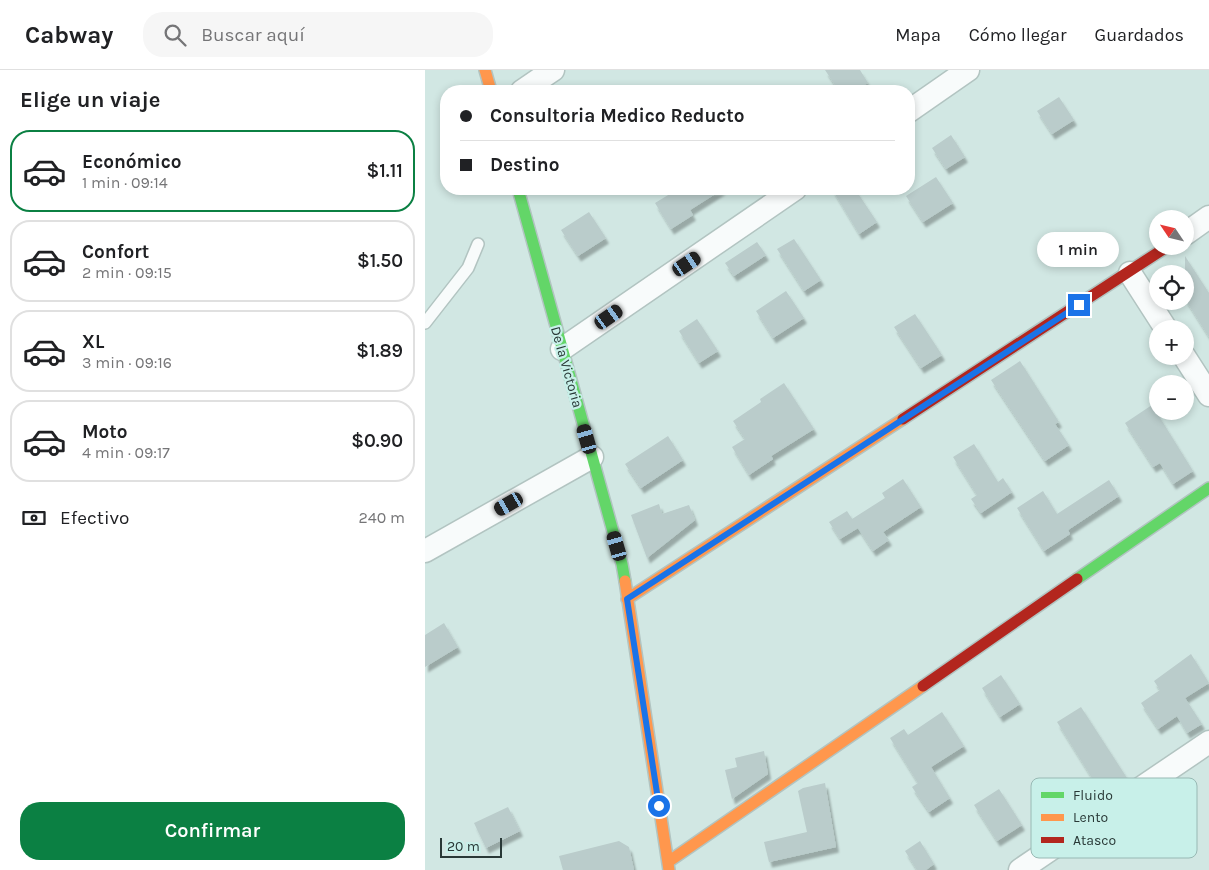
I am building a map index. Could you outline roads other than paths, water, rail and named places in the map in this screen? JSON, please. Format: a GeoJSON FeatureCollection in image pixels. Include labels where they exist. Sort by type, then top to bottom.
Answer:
{"type":"FeatureCollection","features":[{"type":"Feature","properties":{"kind":"street"},"geometry":{"type":"LineString","coordinates":[[485,70],[489,85]]}},
{"type":"Feature","properties":{"kind":"street"},"geometry":{"type":"LineString","coordinates":[[531,85],[553,70]]}},
{"type":"Feature","properties":{"kind":"street"},"geometry":{"type":"LineString","coordinates":[[915,107],[968,70]]}},
{"type":"Feature","properties":{"kind":"street","name":"De la Victoria"},"geometry":{"type":"LineString","coordinates":[[520,195],[622,564],[668,866]]}},
{"type":"Feature","properties":{"kind":"street"},"geometry":{"type":"LineString","coordinates":[[562,349],[786,195]]}},
{"type":"Feature","properties":{"kind":"street"},"geometry":{"type":"LineString","coordinates":[[1194,228],[1209,217]]}},
{"type":"Feature","properties":{"kind":"street"},"geometry":{"type":"LineString","coordinates":[[627,599],[1155,255]]}},
{"type":"Feature","properties":{"kind":"street"},"geometry":{"type":"LineString","coordinates":[[1130,273],[1160,320]]}},
{"type":"Feature","properties":{"kind":"street"},"geometry":{"type":"LineString","coordinates":[[1190,365],[1209,395]]}},
{"type":"Feature","properties":{"kind":"street"},"geometry":{"type":"LineString","coordinates":[[425,551],[592,456]]}},
{"type":"Feature","properties":{"kind":"street"},"geometry":{"type":"LineString","coordinates":[[668,866],[1209,488]]}},
{"type":"Feature","properties":{"kind":"street"},"geometry":{"type":"LineString","coordinates":[[1156,778],[1209,742]]}},
{"type":"Feature","properties":{"kind":"street"},"geometry":{"type":"LineString","coordinates":[[1020,870],[1038,858]]}},
{"type":"Feature","properties":{"kind":"lane"},"geometry":{"type":"LineString","coordinates":[[425,323],[468,268],[478,244]]}}]}
